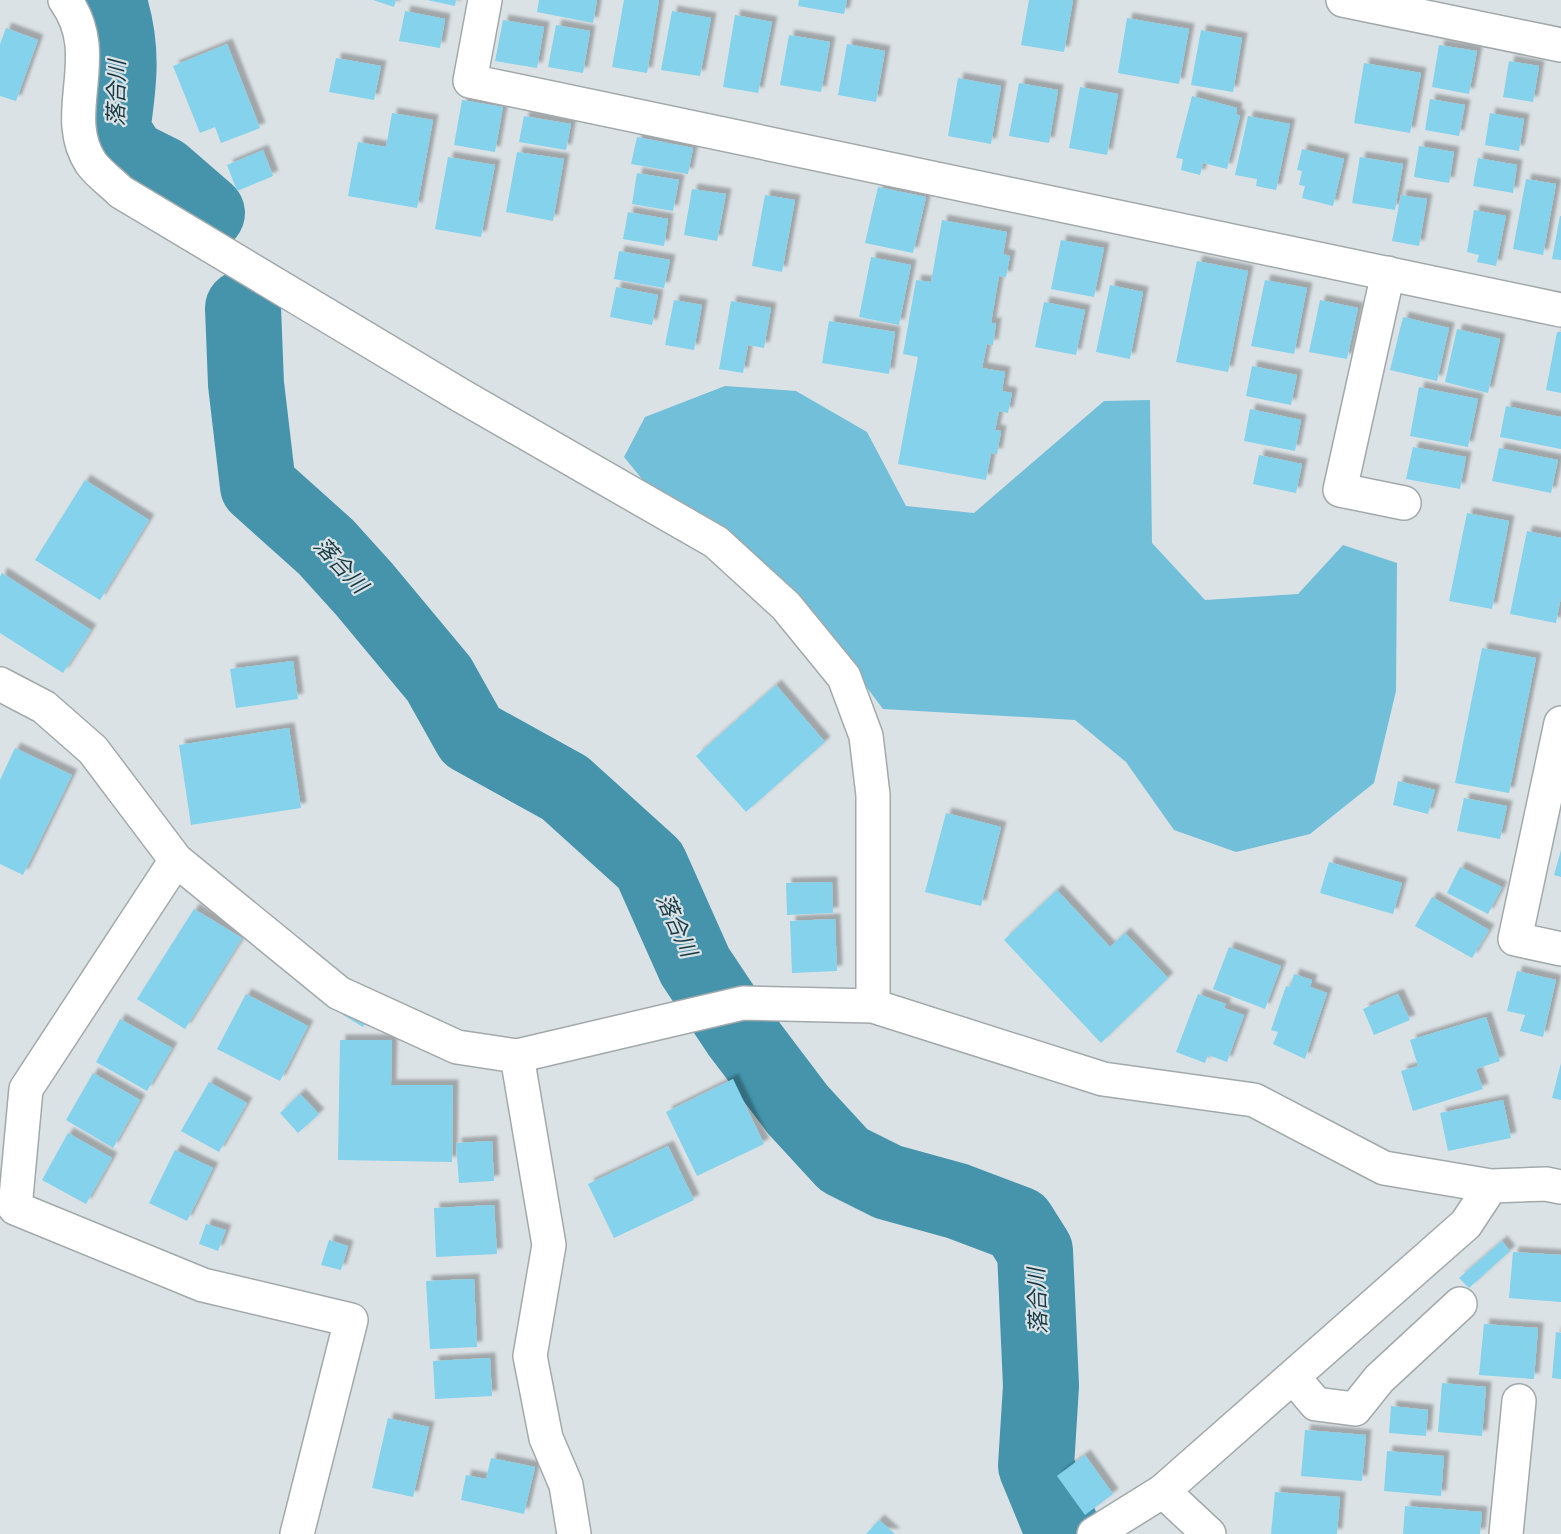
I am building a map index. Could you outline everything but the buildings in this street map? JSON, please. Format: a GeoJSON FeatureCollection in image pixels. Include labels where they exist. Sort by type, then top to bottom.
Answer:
{"type":"FeatureCollection","features":[{"type":"Feature","properties":{"kind":"street"},"geometry":{"type":"LineString","coordinates":[[65,0],[76,15],[85,59],[77,125],[91,163],[122,192],[450,389],[716,542],[786,606],[844,677],[866,736],[873,795],[873,1006]]}},
{"type":"Feature","properties":{"kind":"street"},"geometry":{"type":"LineString","coordinates":[[485,0],[470,81],[1561,310]]}},
{"type":"Feature","properties":{"kind":"street"},"geometry":{"type":"LineString","coordinates":[[1343,0],[1561,45]]}},
{"type":"Feature","properties":{"kind":"street"},"geometry":{"type":"LineString","coordinates":[[1388,273],[1340,490],[1404,503]]}},
{"type":"Feature","properties":{"kind":"street"},"geometry":{"type":"LineString","coordinates":[[0,684],[44,707],[93,750],[176,860],[339,993],[457,1047],[517,1056],[743,1003],[873,1006],[1103,1079],[1254,1100],[1384,1168],[1491,1186],[1545,1184],[1561,1187]]}},
{"type":"Feature","properties":{"kind":"street"},"geometry":{"type":"LineString","coordinates":[[1561,723],[1515,939],[1561,949]]}},
{"type":"Feature","properties":{"kind":"street"},"geometry":{"type":"LineString","coordinates":[[176,860],[26,1089],[15,1208],[203,1285],[351,1320],[297,1534]]}},
{"type":"Feature","properties":{"kind":"street"},"geometry":{"type":"LineString","coordinates":[[517,1056],[549,1245],[530,1356],[546,1438],[566,1485],[574,1534]]}},
{"type":"Feature","properties":{"kind":"street"},"geometry":{"type":"LineString","coordinates":[[1094,1534],[1163,1491],[1466,1224],[1491,1186]]}},
{"type":"Feature","properties":{"kind":"street"},"geometry":{"type":"LineString","coordinates":[[1293,1377],[1316,1404],[1355,1409],[1378,1379],[1460,1304]]}},
{"type":"Feature","properties":{"kind":"street"},"geometry":{"type":"LineString","coordinates":[[1506,1534],[1519,1401]]}},
{"type":"Feature","properties":{"kind":"street"},"geometry":{"type":"LineString","coordinates":[[1163,1491],[1209,1534]]}},
{"type":"Feature","properties":{"kind":"shaded area"},"geometry":{"type":"Polygon","coordinates":[[[725,386],[796,391],[867,432],[906,506],[974,513],[1104,401],[1150,400],[1152,543],[1205,600],[1298,594],[1343,545],[1397,563],[1396,691],[1374,783],[1310,834],[1236,852],[1174,830],[1126,762],[1075,720],[883,709],[795,592],[725,533],[656,496],[624,457],[645,417],[725,386]]]}},
{"type":"Feature","properties":{"kind":"waterway","name":"落合川"},"geometry":{"type":"LineString","coordinates":[[108,0],[116,34],[119,65],[112,131],[130,158],[162,174],[207,213]]}},
{"type":"Feature","properties":{"kind":"waterway","name":"落合川"},"geometry":{"type":"LineString","coordinates":[[243,308],[246,384],[258,486],[326,547],[364,589],[439,679],[471,736],[565,788],[650,865],[695,966],[739,1032],[798,1110],[844,1160],[888,1182],[957,1201],[1018,1224],[1035,1251],[1041,1386],[1036,1466],[1064,1534]]}}]}
